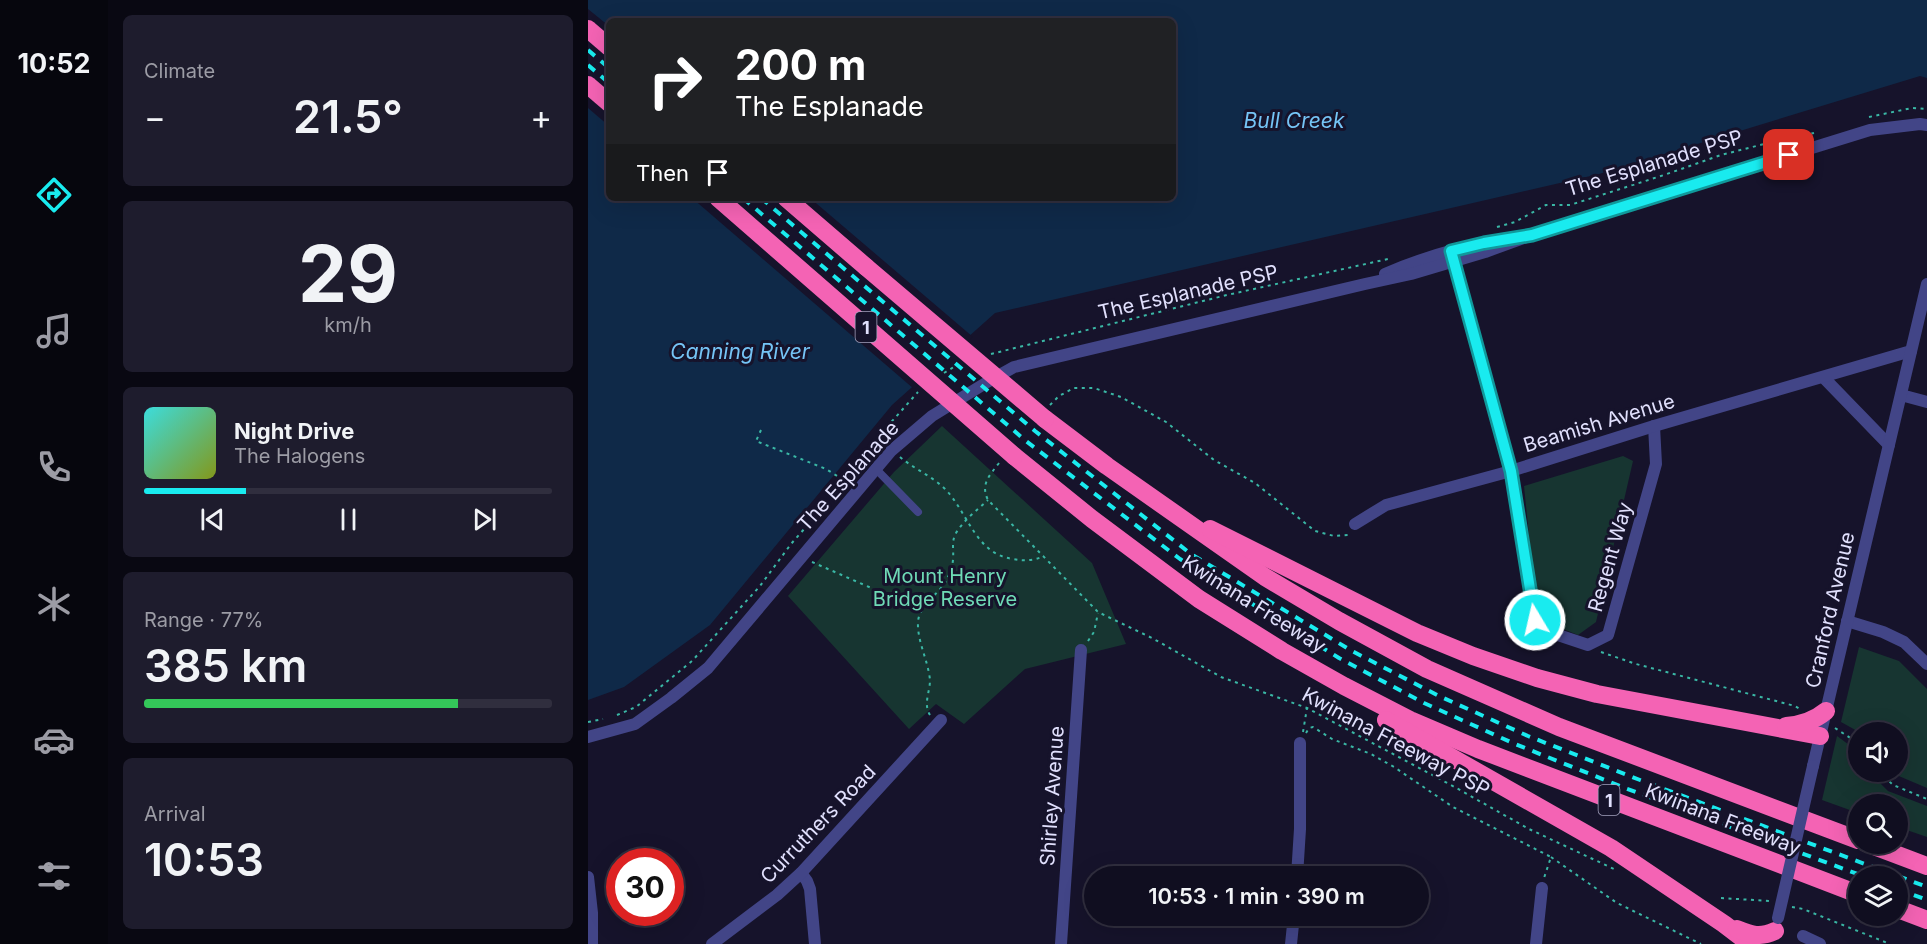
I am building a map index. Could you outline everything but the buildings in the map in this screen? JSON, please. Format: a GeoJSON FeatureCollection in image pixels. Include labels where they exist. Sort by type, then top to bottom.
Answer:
{"type":"FeatureCollection","features":[{"type":"Feature","properties":{"kind":"highway"},"geometry":{"type":"LineString","coordinates":[[588,29],[606,44]]}},
{"type":"Feature","properties":{"kind":"highway"},"geometry":{"type":"LineString","coordinates":[[588,85],[606,100]]}},
{"type":"Feature","properties":{"kind":"highway","name":"Kwinana Freeway"},"geometry":{"type":"LineString","coordinates":[[721,201],[1013,460],[1199,599],[1282,651],[1410,720],[1478,749],[1848,890]]}},
{"type":"Feature","properties":{"kind":"highway","name":"Kwinana Freeway"},"geometry":{"type":"LineString","coordinates":[[790,201],[1047,413],[1107,466],[1265,578],[1427,669],[1559,727],[1848,836]]}},
{"type":"Feature","properties":{"kind":"highway"},"geometry":{"type":"LineString","coordinates":[[1013,460],[1152,577],[1232,633],[1611,848],[1750,944]]}},
{"type":"Feature","properties":{"kind":"highway"},"geometry":{"type":"LineString","coordinates":[[1165,507],[1417,633],[1473,656],[1537,678],[1597,694],[1772,728],[1826,725]]}},
{"type":"Feature","properties":{"kind":"highway"},"geometry":{"type":"LineString","coordinates":[[1772,728],[1805,724],[1820,716],[1826,725]]}},
{"type":"Feature","properties":{"kind":"highway"},"geometry":{"type":"LineString","coordinates":[[1895,854],[1927,866]]}},
{"type":"Feature","properties":{"kind":"highway"},"geometry":{"type":"LineString","coordinates":[[1908,913],[1927,920]]}},
{"type":"Feature","properties":{"kind":"highway"},"geometry":{"type":"LineString","coordinates":[[1724,924],[1757,935],[1765,935],[1774,931]]}},
{"type":"Feature","properties":{"kind":"street","name":"The Esplanade"},"geometry":{"type":"LineString","coordinates":[[588,737],[635,724],[708,668],[891,451],[932,416],[1014,367],[1412,274],[1452,256],[1485,252],[1868,124],[1927,117]]}},
{"type":"Feature","properties":{"kind":"street","name":"The Esplanade"},"geometry":{"type":"LineString","coordinates":[[1868,124],[1927,125]]}},
{"type":"Feature","properties":{"kind":"street"},"geometry":{"type":"LineString","coordinates":[[1452,256],[1511,471],[1535,620],[1546,631],[1588,645]]}},
{"type":"Feature","properties":{"kind":"street","name":"Cranford Avenue"},"geometry":{"type":"LineString","coordinates":[[1774,931],[1813,766],[1826,725],[1847,621],[1927,284]]}},
{"type":"Feature","properties":{"kind":"street","name":"Beamish Avenue"},"geometry":{"type":"LineString","coordinates":[[1355,525],[1386,505],[1511,471],[1654,426],[1911,351]]}},
{"type":"Feature","properties":{"kind":"street"},"geometry":{"type":"LineString","coordinates":[[1824,378],[1889,445]]}},
{"type":"Feature","properties":{"kind":"street"},"geometry":{"type":"LineString","coordinates":[[1901,395],[1927,402]]}},
{"type":"Feature","properties":{"kind":"street","name":"Regent Way"},"geometry":{"type":"LineString","coordinates":[[1588,645],[1608,635],[1656,464],[1654,426]]}},
{"type":"Feature","properties":{"kind":"street"},"geometry":{"type":"LineString","coordinates":[[1847,621],[1883,632],[1904,642],[1927,664]]}},
{"type":"Feature","properties":{"kind":"street","name":"Shirley Avenue"},"geometry":{"type":"LineString","coordinates":[[1061,944],[1081,650]]}},
{"type":"Feature","properties":{"kind":"street","name":"Curruthers Road"},"geometry":{"type":"LineString","coordinates":[[712,944],[777,895],[801,873],[941,720]]}},
{"type":"Feature","properties":{"kind":"street"},"geometry":{"type":"LineString","coordinates":[[1298,866],[1300,743]]}},
{"type":"Feature","properties":{"kind":"street"},"geometry":{"type":"LineString","coordinates":[[801,873],[810,890],[814,944]]}},
{"type":"Feature","properties":{"kind":"street"},"geometry":{"type":"LineString","coordinates":[[588,877],[592,913],[592,944]]}},
{"type":"Feature","properties":{"kind":"street"},"geometry":{"type":"LineString","coordinates":[[1536,944],[1542,888]]}},
{"type":"Feature","properties":{"kind":"street"},"geometry":{"type":"LineString","coordinates":[[1291,944],[1293,926]]}},
{"type":"Feature","properties":{"kind":"street"},"geometry":{"type":"LineString","coordinates":[[1803,936],[1820,944]]}},
{"type":"Feature","properties":{"kind":"lane"},"geometry":{"type":"LineString","coordinates":[[875,468],[918,512]]}},
{"type":"Feature","properties":{"kind":"path"},"geometry":{"type":"LineString","coordinates":[[1868,124],[1875,115],[1912,108],[1927,109]]}},
{"type":"Feature","properties":{"kind":"path","name":"The Esplanade PSP"},"geometry":{"type":"LineString","coordinates":[[1494,228],[1515,222],[1546,205],[1570,205],[1664,176],[1721,155],[1817,133]]}},
{"type":"Feature","properties":{"kind":"path","name":"The Esplanade PSP"},"geometry":{"type":"LineString","coordinates":[[986,355],[1227,295],[1387,259]]}},
{"type":"Feature","properties":{"kind":"path"},"geometry":{"type":"LineString","coordinates":[[945,373],[964,361]]}},
{"type":"Feature","properties":{"kind":"path"},"geometry":{"type":"LineString","coordinates":[[1047,413],[1059,396],[1074,388],[1094,388],[1121,397],[1166,422],[1214,460],[1254,483],[1315,531],[1334,536],[1348,535],[1355,525]]}},
{"type":"Feature","properties":{"kind":"path"},"geometry":{"type":"LineString","coordinates":[[614,717],[636,707],[692,660],[760,586],[878,437],[919,391]]}},
{"type":"Feature","properties":{"kind":"path"},"geometry":{"type":"LineString","coordinates":[[761,430],[756,441],[826,469],[845,481]]}},
{"type":"Feature","properties":{"kind":"path"},"geometry":{"type":"LineString","coordinates":[[878,437],[891,451],[946,489],[983,544],[992,552],[1005,558],[1024,561],[1044,556]]}},
{"type":"Feature","properties":{"kind":"path"},"geometry":{"type":"LineString","coordinates":[[941,720],[929,715],[926,709],[930,682],[925,653],[919,639],[920,612],[946,580],[953,560],[952,546],[956,534],[967,519],[988,500],[984,488],[986,480],[1013,460]]}},
{"type":"Feature","properties":{"kind":"path","name":"Kwinana Freeway PSP"},"geometry":{"type":"LineString","coordinates":[[988,500],[1098,612],[1152,638],[1221,677],[1307,708],[1529,829],[1617,871]]}},
{"type":"Feature","properties":{"kind":"path"},"geometry":{"type":"LineString","coordinates":[[791,544],[814,564],[901,601],[920,612]]}},
{"type":"Feature","properties":{"kind":"path"},"geometry":{"type":"LineString","coordinates":[[1081,650],[1094,632],[1098,612]]}},
{"type":"Feature","properties":{"kind":"path"},"geometry":{"type":"LineString","coordinates":[[1588,645],[1606,655],[1636,664],[1795,706],[1800,710],[1805,724]]}},
{"type":"Feature","properties":{"kind":"path"},"geometry":{"type":"LineString","coordinates":[[1300,743],[1307,708]]}},
{"type":"Feature","properties":{"kind":"path"},"geometry":{"type":"LineString","coordinates":[[588,722],[605,719]]}},
{"type":"Feature","properties":{"kind":"path"},"geometry":{"type":"LineString","coordinates":[[1826,725],[1848,735]]}},
{"type":"Feature","properties":{"kind":"path"},"geometry":{"type":"LineString","coordinates":[[1300,743],[1309,728],[1313,727],[1332,739],[1371,754],[1394,766],[1453,807],[1551,856],[1617,903],[1701,944]]}},
{"type":"Feature","properties":{"kind":"path"},"geometry":{"type":"LineString","coordinates":[[1890,782],[1927,799]]}},
{"type":"Feature","properties":{"kind":"path"},"geometry":{"type":"LineString","coordinates":[[1542,888],[1551,856]]}},
{"type":"Feature","properties":{"kind":"path"},"geometry":{"type":"LineString","coordinates":[[1721,898],[1772,902]]}},
{"type":"Feature","properties":{"kind":"path"},"geometry":{"type":"LineString","coordinates":[[1783,904],[1803,909],[1890,944]]}},
{"type":"Feature","properties":{"kind":"green space","name":"Mount Henry Bridge Reserve"},"geometry":{"type":"Polygon","coordinates":[[[942,426],[1092,563],[1126,644],[1025,669],[964,724],[936,704],[909,729],[788,596],[894,472],[942,426]]]}},
{"type":"Feature","properties":{"kind":"green space"},"geometry":{"type":"Polygon","coordinates":[[[1623,456],[1633,461],[1596,622],[1578,635],[1548,623],[1536,605],[1524,486],[1623,456]]]}},
{"type":"Feature","properties":{"kind":"green space"},"geometry":{"type":"Polygon","coordinates":[[[1859,647],[1899,661],[1927,689],[1927,788],[1908,780],[1908,722],[1848,722],[1848,726],[1841,722],[1859,647]]]}},
{"type":"Feature","properties":{"kind":"green space"},"geometry":{"type":"Polygon","coordinates":[[[1837,736],[1848,745],[1848,782],[1879,782],[1888,791],[1896,794],[1848,794],[1848,809],[1822,800],[1837,736]]]}},
{"type":"Feature","properties":{"kind":"green space"},"geometry":{"type":"Polygon","coordinates":[[[1908,799],[1927,806],[1927,837],[1908,830],[1908,799]]]}},
{"type":"Feature","properties":{"kind":"water"},"geometry":{"type":"Polygon","coordinates":[[[588,0],[1927,0],[1927,78],[1920,76],[1599,174],[995,313],[892,405],[710,625],[624,687],[588,700],[588,0]]]}},
{"type":"Feature","properties":{"kind":"pier"},"geometry":{"type":"Polygon","coordinates":[[[588,9],[606,24],[606,123],[588,108],[588,9]]]}},
{"type":"Feature","properties":{"kind":"pier"},"geometry":{"type":"Polygon","coordinates":[[[695,201],[814,201],[973,337],[914,389],[695,201]]]}},
{"type":"Feature","properties":{"kind":"railway"},"geometry":{"type":"LineString","coordinates":[[588,50],[606,65]]}},
{"type":"Feature","properties":{"kind":"railway"},"geometry":{"type":"LineString","coordinates":[[588,65],[606,80]]}},
{"type":"Feature","properties":{"kind":"railway"},"geometry":{"type":"LineString","coordinates":[[746,201],[1026,441],[1180,559],[1339,658],[1424,703],[1515,744],[1625,788],[1848,870]]}},
{"type":"Feature","properties":{"kind":"railway"},"geometry":{"type":"LineString","coordinates":[[765,201],[1035,431],[1191,554],[1352,651],[1439,696],[1528,736],[1870,866]]}},
{"type":"Feature","properties":{"kind":"railway"},"geometry":{"type":"LineString","coordinates":[[1908,880],[1927,887]]}},
{"type":"Feature","properties":{"kind":"railway"},"geometry":{"type":"LineString","coordinates":[[1908,893],[1927,900]]}},
{"type":"Feature","properties":{"kind":"route"},"geometry":{"type":"LineString","coordinates":[[1535,620],[1511,471],[1451,251],[1532,235],[1789,155]]}},
{"type":"Feature","properties":{"kind":"water label","name":"Bull Creek"},"geometry":{"type":"Point","coordinates":[1294,120]}},
{"type":"Feature","properties":{"kind":"water label","name":"Canning River"},"geometry":{"type":"Point","coordinates":[740,351]}}]}
